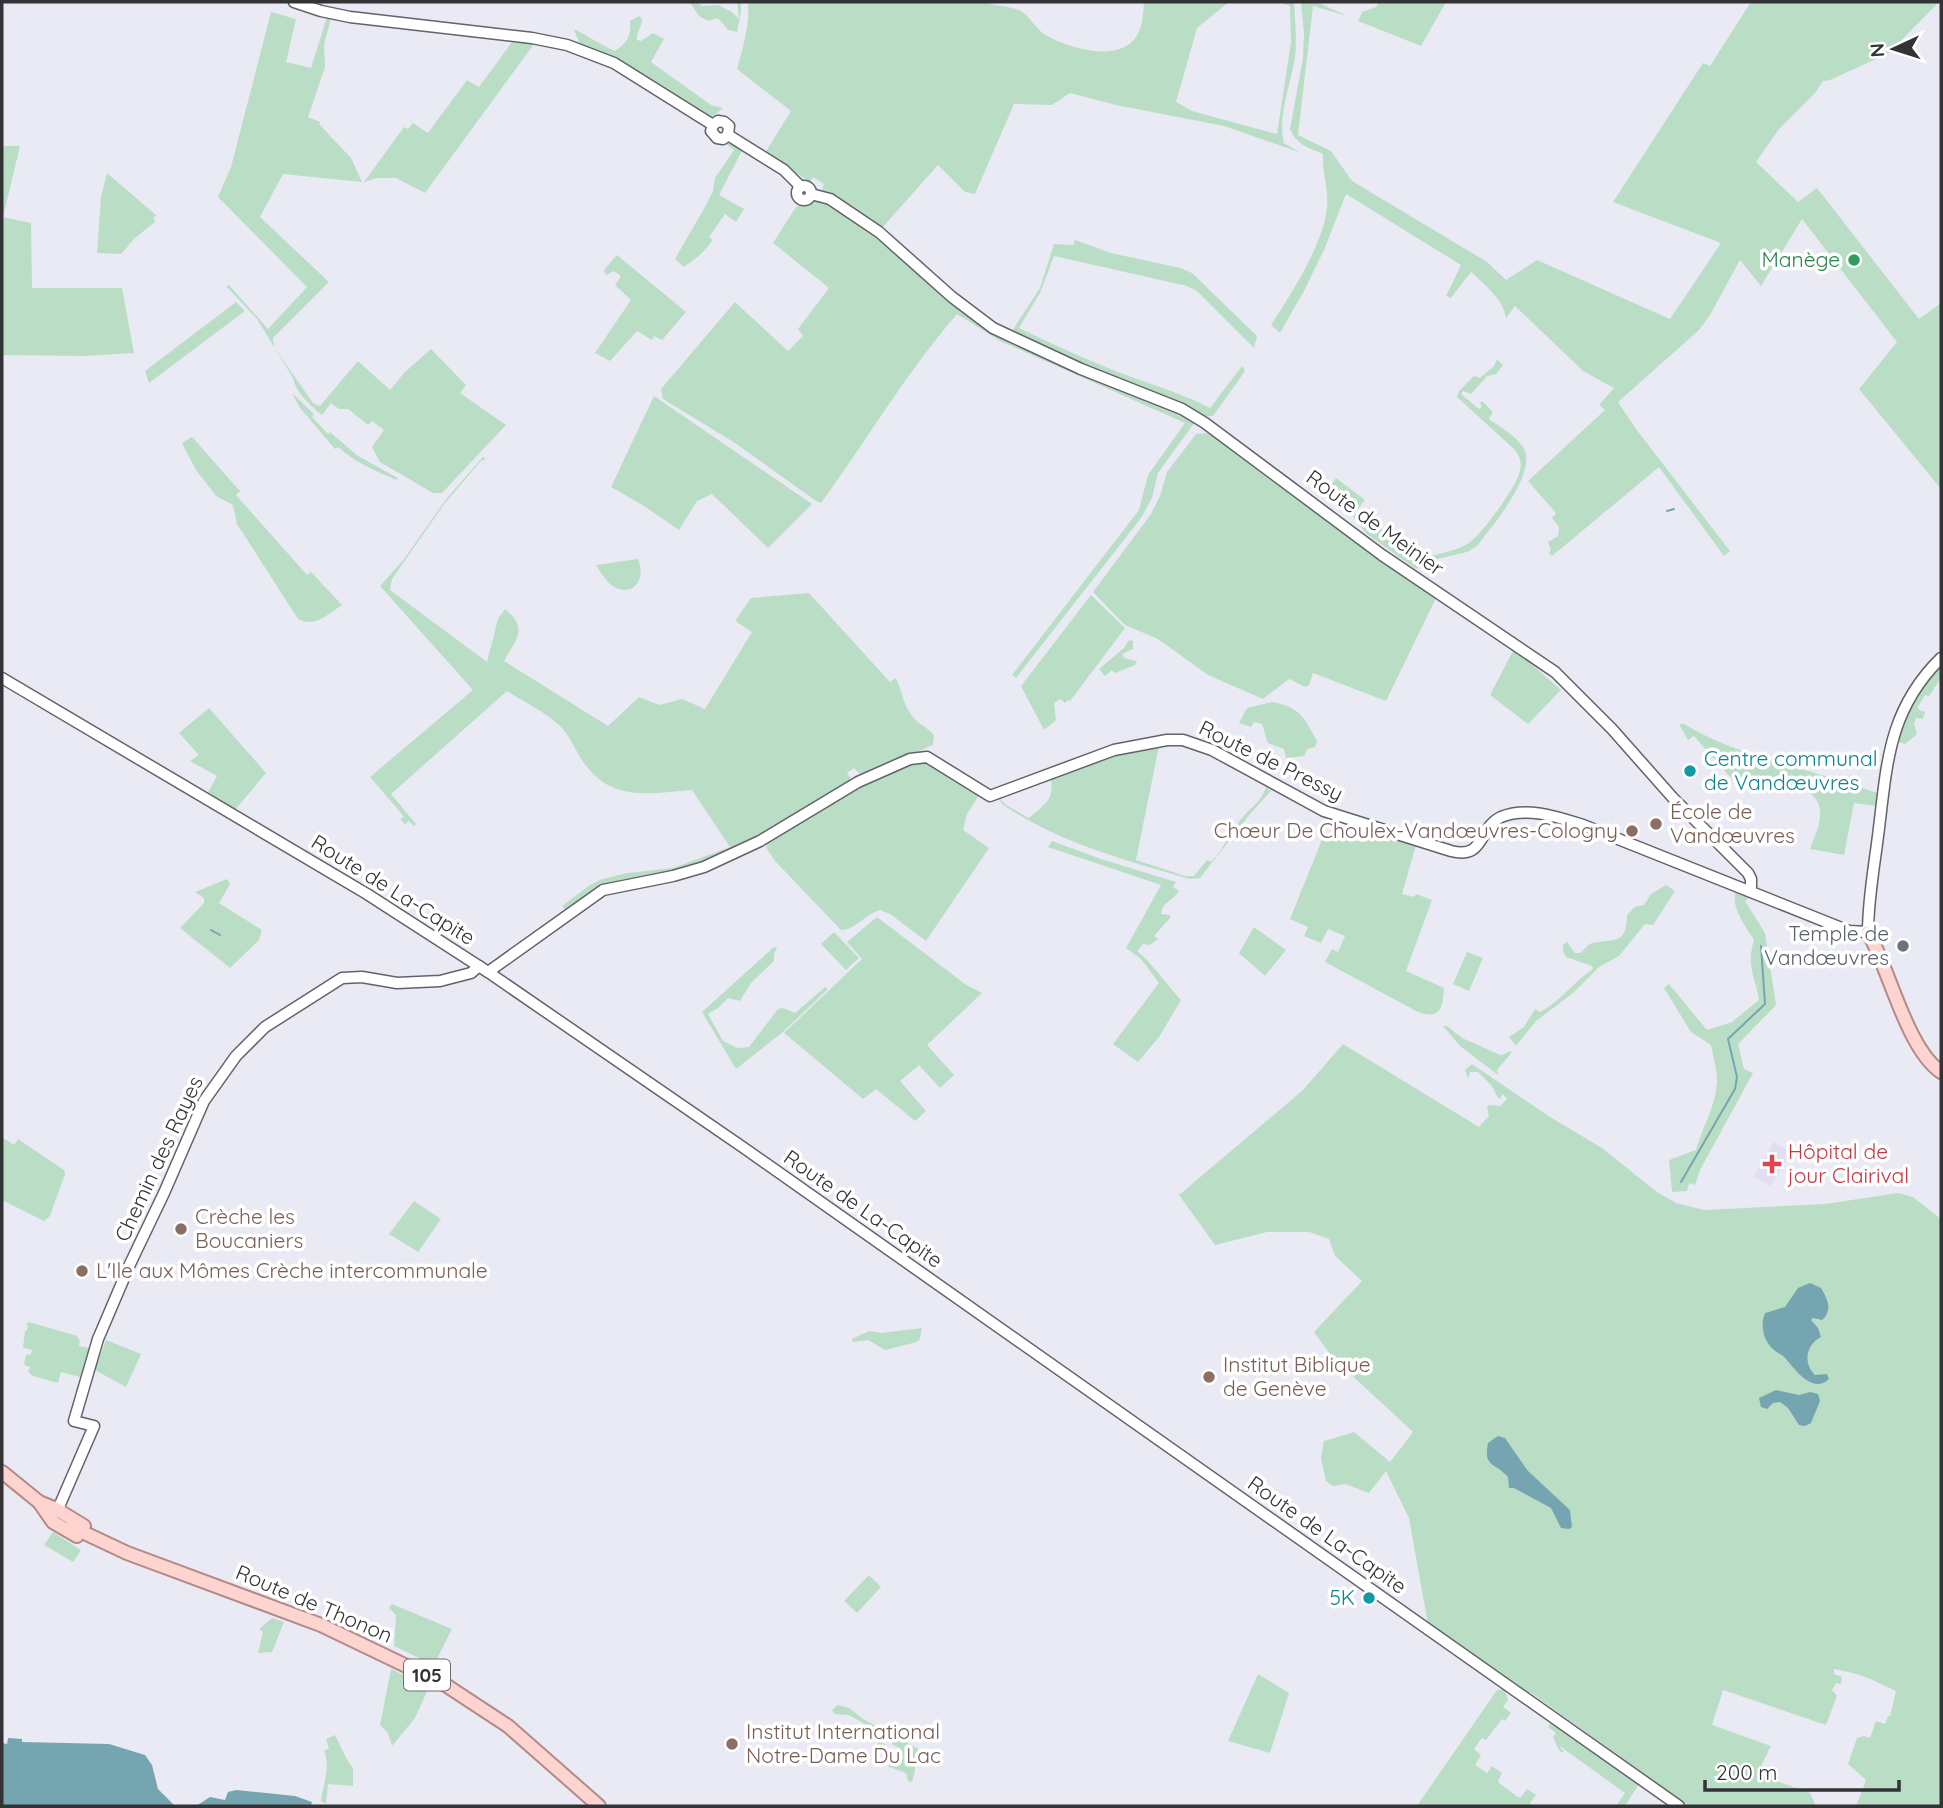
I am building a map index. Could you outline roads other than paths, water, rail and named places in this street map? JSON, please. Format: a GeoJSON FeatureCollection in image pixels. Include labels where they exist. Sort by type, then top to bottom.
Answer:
{"type":"FeatureCollection","features":[{"type":"Feature","properties":{"kind":"main road"},"geometry":{"type":"LineString","coordinates":[[1868,932],[1915,1042],[1927,1060],[1941,1072]]}},
{"type":"Feature","properties":{"kind":"main road","name":"Route de Thonon"},"geometry":{"type":"LineString","coordinates":[[2,1472],[78,1537],[158,1571],[178,1571],[321,1625],[444,1684],[500,1720],[599,1806]]}},
{"type":"Feature","properties":{"kind":"main road","name":"105"},"geometry":{"type":"LineString","coordinates":[[72,1527],[113,1548],[178,1571]]}},
{"type":"Feature","properties":{"kind":"street","name":"Route de Meinier"},"geometry":{"type":"LineString","coordinates":[[294,2],[350,17],[532,38],[567,45],[614,63],[713,125],[711,131],[717,138],[723,139],[728,135],[785,170],[801,187],[809,188],[811,194],[830,199],[879,232],[952,297],[993,327],[1081,369],[1182,409],[1205,423],[1382,555],[1545,664],[1576,691],[1662,786],[1748,873],[1751,891]]}},
{"type":"Feature","properties":{"kind":"street"},"geometry":{"type":"LineString","coordinates":[[1751,891],[1849,930],[1868,932],[1868,909],[1890,742],[1912,694],[1941,658]]}},
{"type":"Feature","properties":{"kind":"street","name":"Route de La-Capite"},"geometry":{"type":"LineString","coordinates":[[2,678],[368,894],[483,969],[744,1148],[1679,1806]]}},
{"type":"Feature","properties":{"kind":"street","name":"Route de Pressy"},"geometry":{"type":"LineString","coordinates":[[928,757],[990,796],[1116,749],[1167,740],[1183,740],[1212,750],[1324,811],[1457,853],[1467,853],[1474,849],[1498,818],[1515,814],[1543,814],[1583,825],[1751,891]]}},
{"type":"Feature","properties":{"kind":"street","name":"Chemin des Rayes"},"geometry":{"type":"LineString","coordinates":[[54,1515],[94,1426],[74,1421],[98,1339],[130,1264],[199,1110],[214,1084],[236,1056],[265,1027],[342,978],[362,977],[397,983],[440,981],[483,969],[603,890],[695,871],[760,841],[858,782],[910,760],[928,757]]}},
{"type":"Feature","properties":{"kind":"water"},"geometry":{"type":"Polygon","coordinates":[[[1810,1283],[1821,1288],[1828,1305],[1822,1320],[1811,1320],[1821,1337],[1812,1344],[1807,1359],[1808,1365],[1815,1375],[1827,1374],[1829,1379],[1817,1384],[1805,1379],[1770,1346],[1763,1327],[1765,1313],[1785,1307],[1798,1288],[1810,1283]]]}},
{"type":"Feature","properties":{"kind":"water"},"geometry":{"type":"Polygon","coordinates":[[[1776,1390],[1799,1395],[1810,1392],[1818,1394],[1820,1401],[1811,1423],[1799,1425],[1788,1408],[1780,1402],[1773,1403],[1767,1409],[1761,1407],[1759,1398],[1776,1390]]]}},
{"type":"Feature","properties":{"kind":"water"},"geometry":{"type":"Polygon","coordinates":[[[1498,1436],[1505,1438],[1528,1471],[1570,1510],[1572,1527],[1561,1528],[1551,1508],[1514,1488],[1509,1488],[1508,1477],[1491,1464],[1487,1457],[1488,1443],[1498,1436]]]}},
{"type":"Feature","properties":{"kind":"water"},"geometry":{"type":"Polygon","coordinates":[[[8,1738],[22,1739],[22,1742],[109,1744],[145,1755],[152,1765],[158,1789],[175,1806],[2,1806],[2,1743],[7,1744],[8,1738]]]}},
{"type":"Feature","properties":{"kind":"water"},"geometry":{"type":"Polygon","coordinates":[[[236,1790],[295,1796],[312,1802],[311,1806],[196,1806],[210,1797],[225,1800],[228,1792],[236,1790]]]}},
{"type":"Feature","properties":{"kind":"waterway"},"geometry":{"type":"LineString","coordinates":[[1667,511],[1674,509]]}},
{"type":"Feature","properties":{"kind":"waterway"},"geometry":{"type":"LineString","coordinates":[[211,930],[220,935]]}},
{"type":"Feature","properties":{"kind":"waterway"},"geometry":{"type":"LineString","coordinates":[[1681,1182],[1735,1089],[1737,1077],[1728,1039],[1765,1004],[1761,946]]}},
{"type":"Feature","properties":{"kind":"place","name":"Manège"},"geometry":{"type":"Point","coordinates":[1854,260]}},
{"type":"Feature","properties":{"kind":"place","name":"Centre communal de Vandœuvres"},"geometry":{"type":"Point","coordinates":[1690,771]}},
{"type":"Feature","properties":{"kind":"place","name":"École de Vandœuvres"},"geometry":{"type":"Point","coordinates":[1656,824]}},
{"type":"Feature","properties":{"kind":"place","name":"Chœur De Choulex-Vandœuvres-Cologny"},"geometry":{"type":"Point","coordinates":[1632,831]}},
{"type":"Feature","properties":{"kind":"place","name":"Temple de Vandœuvres"},"geometry":{"type":"Point","coordinates":[1903,946]}},
{"type":"Feature","properties":{"kind":"place","name":"Hôpital de jour Clairival"},"geometry":{"type":"Point","coordinates":[1772,1164]}},
{"type":"Feature","properties":{"kind":"place","name":"Crèche les Boucaniers"},"geometry":{"type":"Point","coordinates":[181,1229]}},
{"type":"Feature","properties":{"kind":"place","name":"L'Ile aux Mômes Crèche intercommunale"},"geometry":{"type":"Point","coordinates":[82,1271]}},
{"type":"Feature","properties":{"kind":"place","name":"Institut Biblique de Genève"},"geometry":{"type":"Point","coordinates":[1209,1377]}},
{"type":"Feature","properties":{"kind":"place","name":"5K"},"geometry":{"type":"Point","coordinates":[1369,1598]}},
{"type":"Feature","properties":{"kind":"place","name":"Institut International Notre-Dame Du Lac"},"geometry":{"type":"Point","coordinates":[732,1744]}}]}
